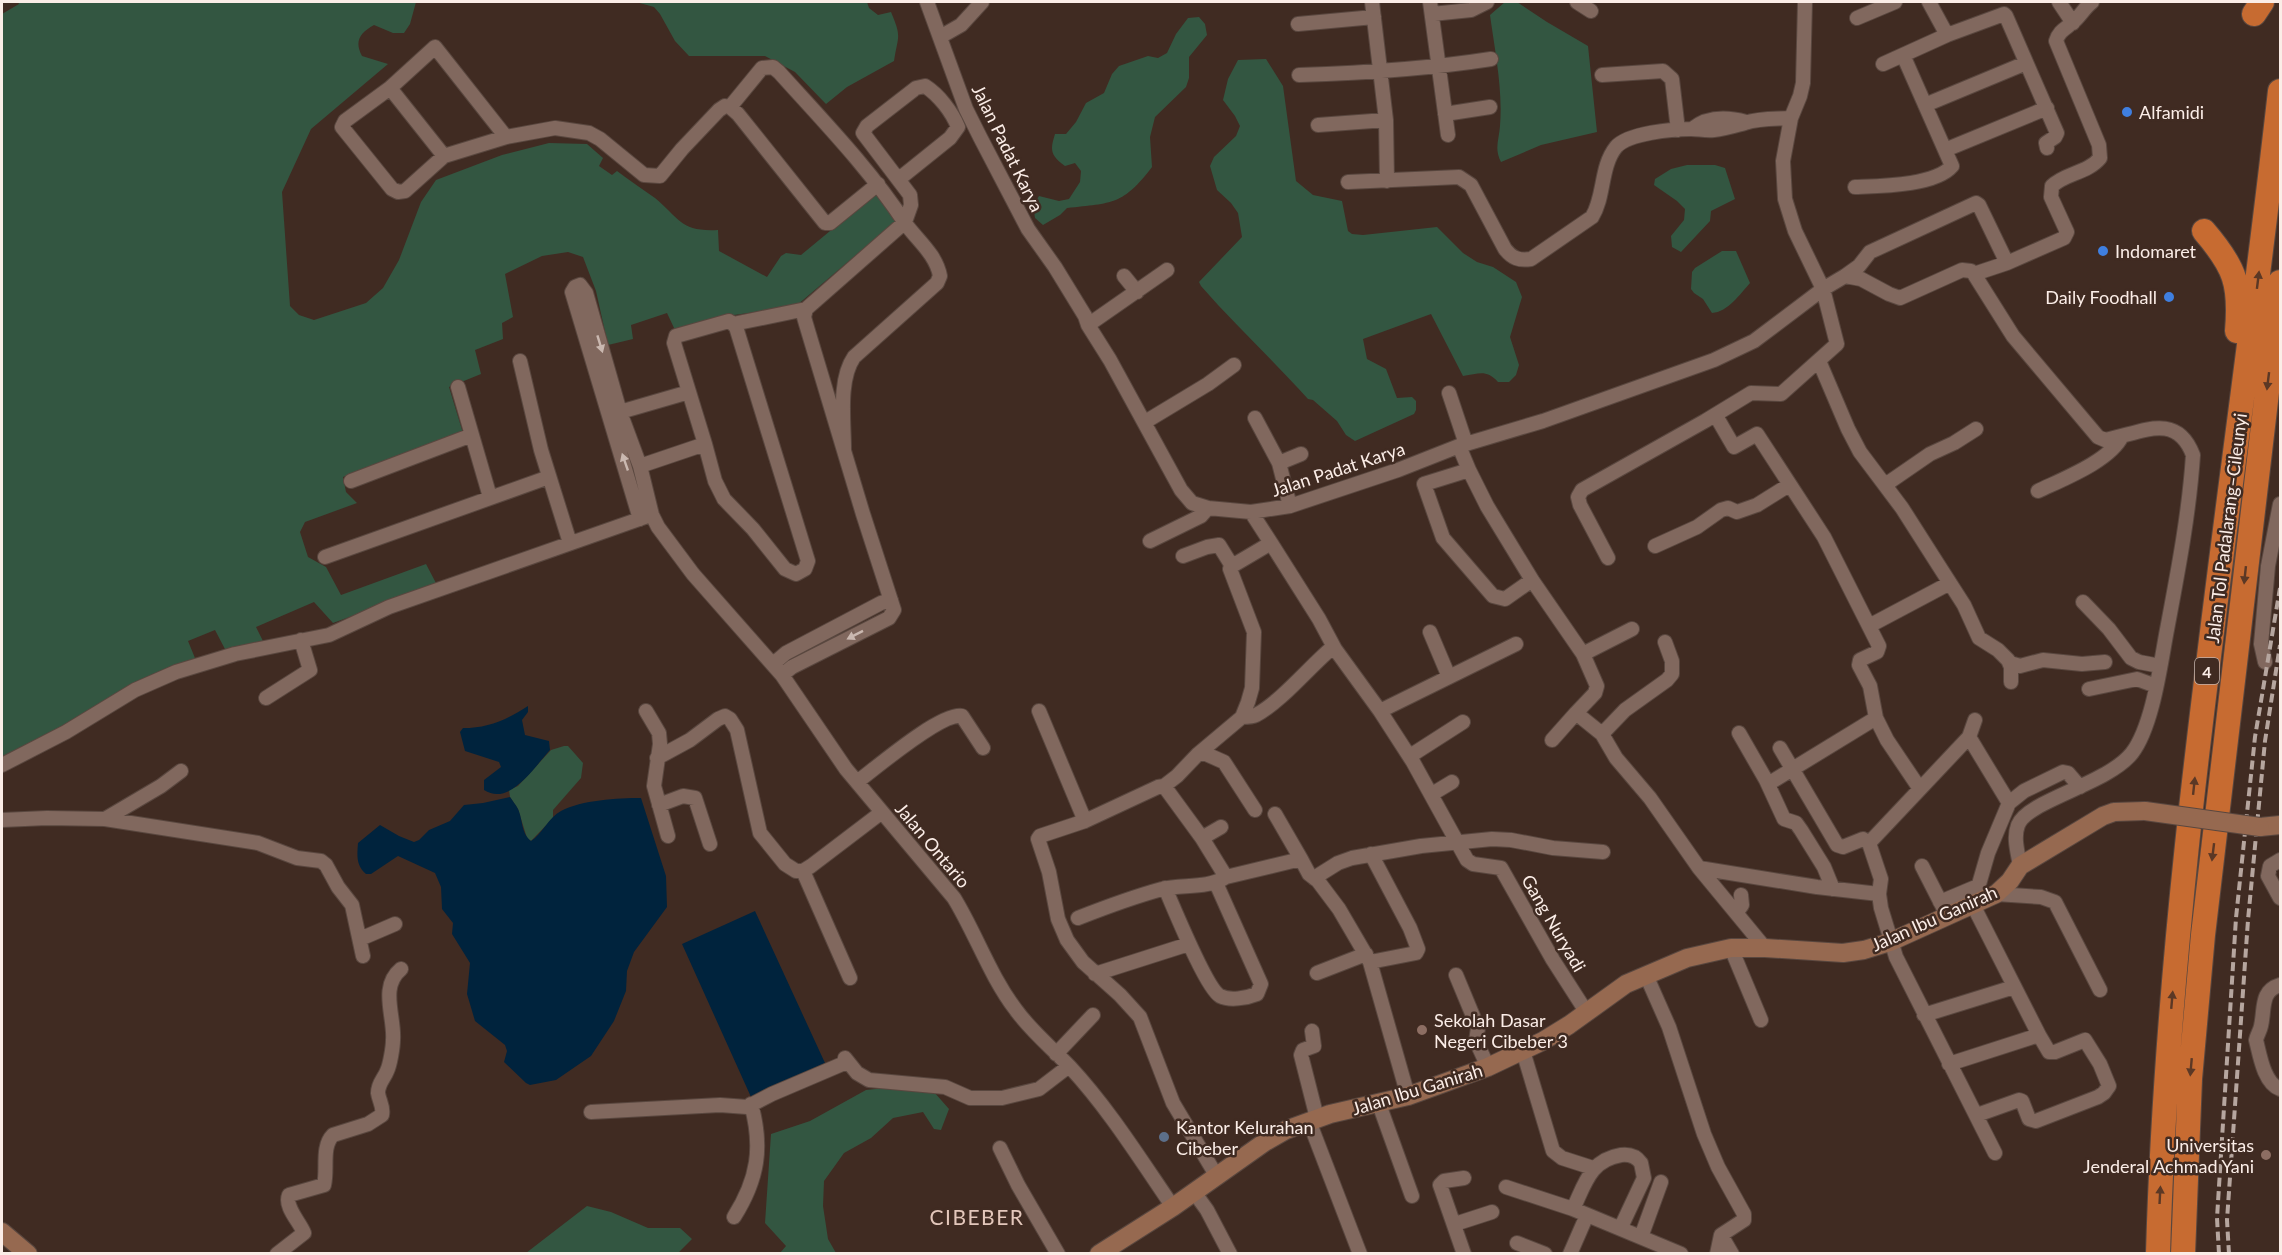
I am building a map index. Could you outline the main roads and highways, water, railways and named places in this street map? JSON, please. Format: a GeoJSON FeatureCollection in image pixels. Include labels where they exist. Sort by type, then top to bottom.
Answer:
{"type":"FeatureCollection","features":[{"type":"Feature","properties":{"kind":"highway","name":"Jalan Tol Padalarang–Cileunyi"},"geometry":{"type":"LineString","coordinates":[[2158,1254],[2165,1080],[2177,950],[2204,700],[2266,219],[2280,91]]}},
{"type":"Feature","properties":{"kind":"highway"},"geometry":{"type":"LineString","coordinates":[[2204,231],[2231,268],[2239,292],[2223,456],[2230,494]]}},
{"type":"Feature","properties":{"kind":"highway","name":"Jalan Tol Padalarang–Cileunyi"},"geometry":{"type":"LineString","coordinates":[[2183,1254],[2190,1079],[2203,935],[2280,282]]}},
{"type":"Feature","properties":{"kind":"main road","name":"Jalan Ibu Ganirah"},"geometry":{"type":"LineString","coordinates":[[1099,1254],[1173,1207],[1215,1175],[1265,1142],[1313,1119],[1408,1096],[1488,1067],[1543,1041],[1587,1013],[1619,988],[1687,958],[1731,948],[1843,953],[1864,950],[1890,942],[1943,908],[1972,905],[1996,894],[2020,866],[2103,816],[2114,812],[2145,811],[2260,827],[2280,825]]}},
{"type":"Feature","properties":{"kind":"main road"},"geometry":{"type":"LineString","coordinates":[[2,1232],[28,1254]]}},
{"type":"Feature","properties":{"kind":"water"},"geometry":{"type":"Polygon","coordinates":[[[528,706],[528,712],[522,720],[525,735],[549,741],[550,750],[512,789],[494,794],[484,790],[484,780],[501,767],[499,762],[465,751],[460,732],[463,728],[481,727],[497,722],[528,706]]]}},
{"type":"Feature","properties":{"kind":"water"},"geometry":{"type":"Polygon","coordinates":[[[510,797],[518,809],[525,834],[531,841],[549,821],[569,807],[600,800],[641,798],[666,876],[667,907],[634,952],[627,971],[626,991],[614,1021],[591,1056],[556,1080],[530,1085],[504,1062],[507,1051],[505,1045],[475,1021],[467,994],[470,963],[452,934],[453,923],[442,909],[441,887],[435,873],[398,856],[371,874],[366,874],[360,867],[357,856],[358,843],[380,825],[414,842],[429,830],[450,821],[464,805],[510,797]]]}},
{"type":"Feature","properties":{"kind":"water"},"geometry":{"type":"Polygon","coordinates":[[[755,911],[825,1063],[751,1097],[682,944],[755,911]]]}},
{"type":"Feature","properties":{"kind":"railway"},"geometry":{"type":"LineString","coordinates":[[2219,1254],[2217,1218],[2236,918],[2255,737],[2280,588]]}},
{"type":"Feature","properties":{"kind":"railway"},"geometry":{"type":"LineString","coordinates":[[2229,1254],[2227,1220],[2248,920],[2265,741],[2280,645]]}},
{"type":"Feature","properties":{"kind":"place","name":"Alfamidi"},"geometry":{"type":"Point","coordinates":[2127,112]}},
{"type":"Feature","properties":{"kind":"place","name":"Indomaret"},"geometry":{"type":"Point","coordinates":[2103,251]}},
{"type":"Feature","properties":{"kind":"place","name":"Daily Foodhall"},"geometry":{"type":"Point","coordinates":[2169,297]}},
{"type":"Feature","properties":{"kind":"place","name":"Sekolah Dasar Negeri Cibeber 3"},"geometry":{"type":"Point","coordinates":[1422,1030]}},
{"type":"Feature","properties":{"kind":"place","name":"Kantor Kelurahan Cibeber"},"geometry":{"type":"Point","coordinates":[1164,1137]}},
{"type":"Feature","properties":{"kind":"place","name":"Universitas Jenderal Achmad Yani"},"geometry":{"type":"Point","coordinates":[2266,1155]}},
{"type":"Feature","properties":{"kind":"district","name":"CIBEBER"},"geometry":{"type":"Point","coordinates":[977,1216]}}]}
